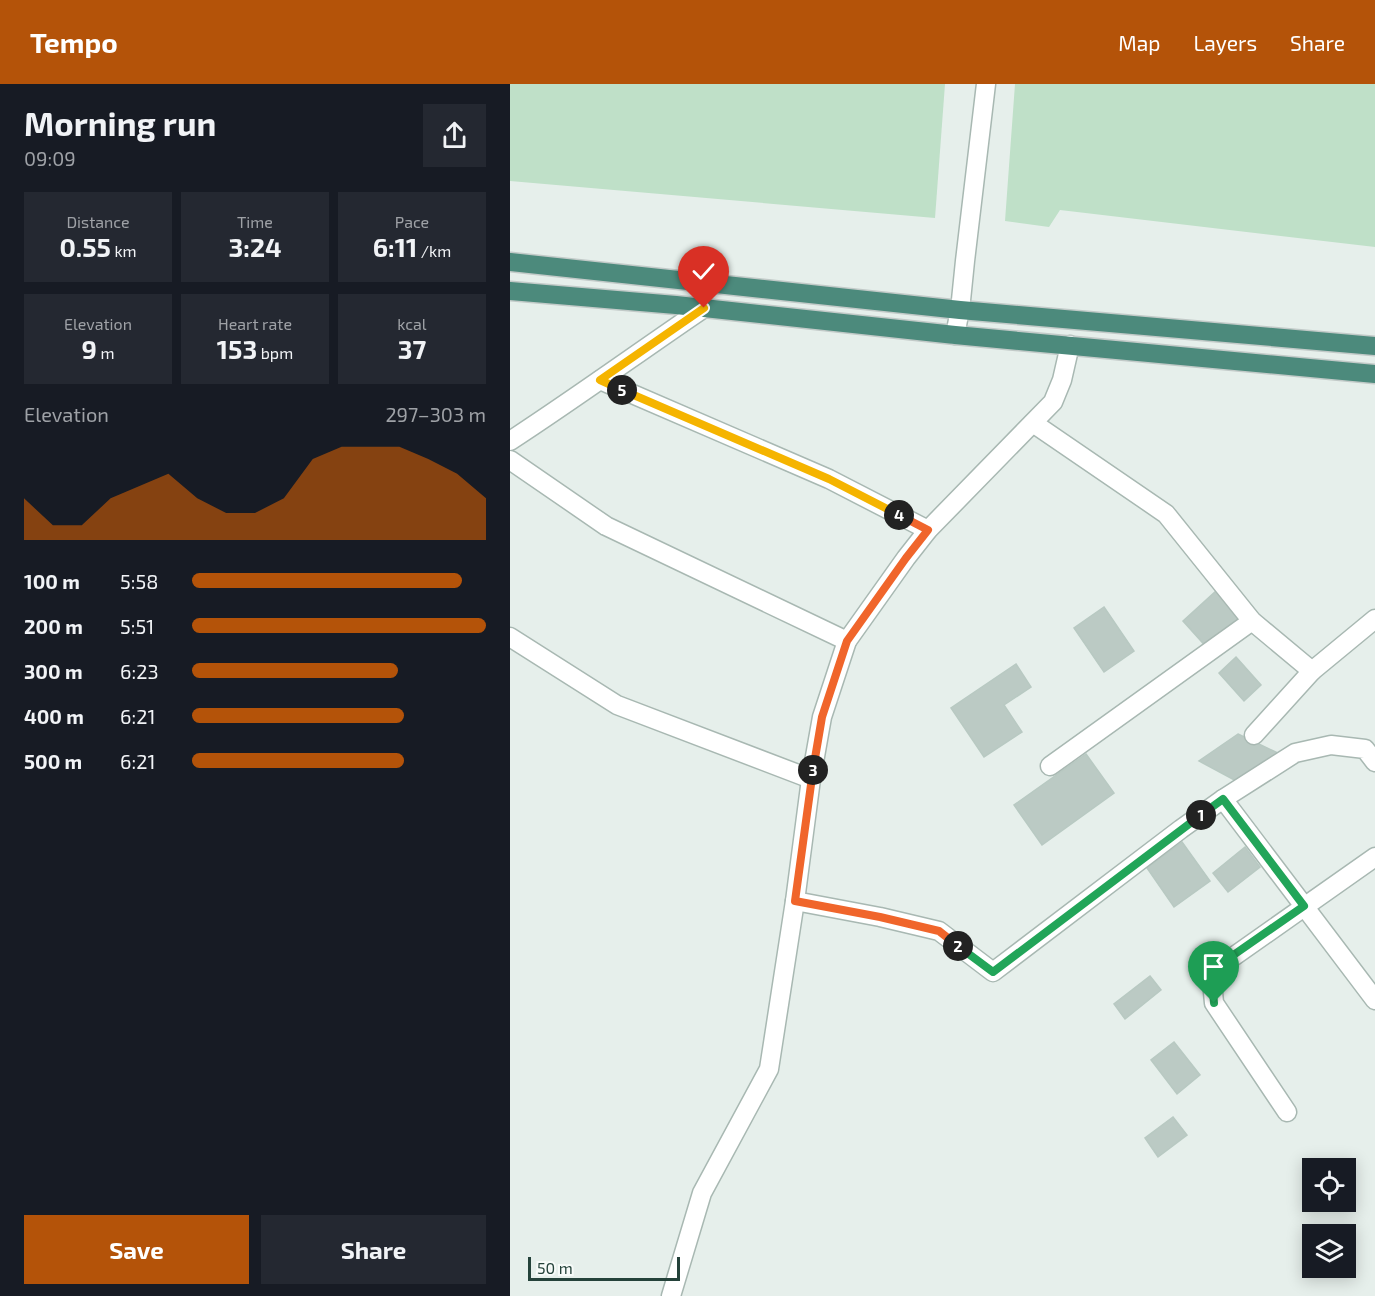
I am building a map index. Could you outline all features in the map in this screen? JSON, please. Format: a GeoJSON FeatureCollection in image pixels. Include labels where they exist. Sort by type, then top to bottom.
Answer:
{"type":"FeatureCollection","features":[{"type":"Feature","properties":{"kind":"highway"},"geometry":{"type":"LineString","coordinates":[[510,262],[960,310],[1375,346]]}},
{"type":"Feature","properties":{"kind":"highway"},"geometry":{"type":"LineString","coordinates":[[510,291],[1375,374]]}},
{"type":"Feature","properties":{"kind":"street"},"geometry":{"type":"LineString","coordinates":[[955,335],[960,310],[986,84]]}},
{"type":"Feature","properties":{"kind":"street"},"geometry":{"type":"LineString","coordinates":[[510,441],[569,403],[704,308]]}},
{"type":"Feature","properties":{"kind":"street"},"geometry":{"type":"LineString","coordinates":[[671,1296],[702,1193],[769,1069],[822,717],[847,641],[928,530],[1053,402],[1062,380],[1070,345]]}},
{"type":"Feature","properties":{"kind":"street"},"geometry":{"type":"LineString","coordinates":[[600,380],[829,479],[928,530]]}},
{"type":"Feature","properties":{"kind":"street"},"geometry":{"type":"LineString","coordinates":[[1033,423],[1166,514],[1252,621],[1312,670]]}},
{"type":"Feature","properties":{"kind":"street"},"geometry":{"type":"LineString","coordinates":[[510,460],[606,526],[847,641]]}},
{"type":"Feature","properties":{"kind":"street"},"geometry":{"type":"LineString","coordinates":[[1254,735],[1312,670],[1375,619]]}},
{"type":"Feature","properties":{"kind":"street"},"geometry":{"type":"LineString","coordinates":[[1050,766],[1252,621]]}},
{"type":"Feature","properties":{"kind":"street"},"geometry":{"type":"LineString","coordinates":[[510,637],[617,705],[811,779]]}},
{"type":"Feature","properties":{"kind":"street"},"geometry":{"type":"LineString","coordinates":[[795,901],[939,931],[993,972],[1223,799],[1295,753],[1331,745],[1365,749],[1375,762]]}},
{"type":"Feature","properties":{"kind":"street"},"geometry":{"type":"LineString","coordinates":[[1223,799],[1375,1000]]}},
{"type":"Feature","properties":{"kind":"street"},"geometry":{"type":"LineString","coordinates":[[1287,1112],[1214,1003],[1212,981],[1222,963],[1375,857]]}},
{"type":"Feature","properties":{"kind":"green space"},"geometry":{"type":"Polygon","coordinates":[[[510,84],[945,84],[935,218],[510,181],[510,84]]]}},
{"type":"Feature","properties":{"kind":"green space"},"geometry":{"type":"Polygon","coordinates":[[[1015,84],[1375,84],[1375,247],[1060,210],[1049,227],[1005,221],[1015,84]]]}},
{"type":"Feature","properties":{"kind":"building"},"geometry":{"type":"Polygon","coordinates":[[[1217,590],[1243,619],[1209,650],[1183,621],[1217,590]]]}},
{"type":"Feature","properties":{"kind":"building"},"geometry":{"type":"Polygon","coordinates":[[[1104,607],[1134,651],[1104,672],[1074,628],[1104,607]]]}},
{"type":"Feature","properties":{"kind":"building"},"geometry":{"type":"Polygon","coordinates":[[[1236,657],[1261,685],[1244,701],[1219,673],[1236,657]]]}},
{"type":"Feature","properties":{"kind":"building"},"geometry":{"type":"Polygon","coordinates":[[[1016,664],[1031,687],[1004,705],[1022,732],[984,757],[951,708],[1016,664]]]}},
{"type":"Feature","properties":{"kind":"building"},"geometry":{"type":"Polygon","coordinates":[[[1238,734],[1282,755],[1242,784],[1199,761],[1238,734]]]}},
{"type":"Feature","properties":{"kind":"building"},"geometry":{"type":"Polygon","coordinates":[[[1086,754],[1114,793],[1042,845],[1014,805],[1086,754]]]}},
{"type":"Feature","properties":{"kind":"building"},"geometry":{"type":"Polygon","coordinates":[[[1182,842],[1210,881],[1174,907],[1147,868],[1182,842]]]}},
{"type":"Feature","properties":{"kind":"building"},"geometry":{"type":"Polygon","coordinates":[[[1245,847],[1260,867],[1228,892],[1213,873],[1245,847]]]}},
{"type":"Feature","properties":{"kind":"building"},"geometry":{"type":"Polygon","coordinates":[[[1150,976],[1161,990],[1125,1019],[1114,1004],[1150,976]]]}},
{"type":"Feature","properties":{"kind":"building"},"geometry":{"type":"Polygon","coordinates":[[[1174,1042],[1200,1075],[1177,1094],[1151,1060],[1174,1042]]]}},
{"type":"Feature","properties":{"kind":"building"},"geometry":{"type":"Polygon","coordinates":[[[1173,1117],[1187,1135],[1158,1157],[1145,1138],[1173,1117]]]}},
{"type":"Feature","properties":{"kind":"route"},"geometry":{"type":"LineString","coordinates":[[704,308],[600,380],[829,479],[928,530],[847,641],[822,717],[811,779],[795,901],[939,931],[993,972],[1223,799],[1304,906],[1222,963],[1212,981],[1214,1003]]}}]}
